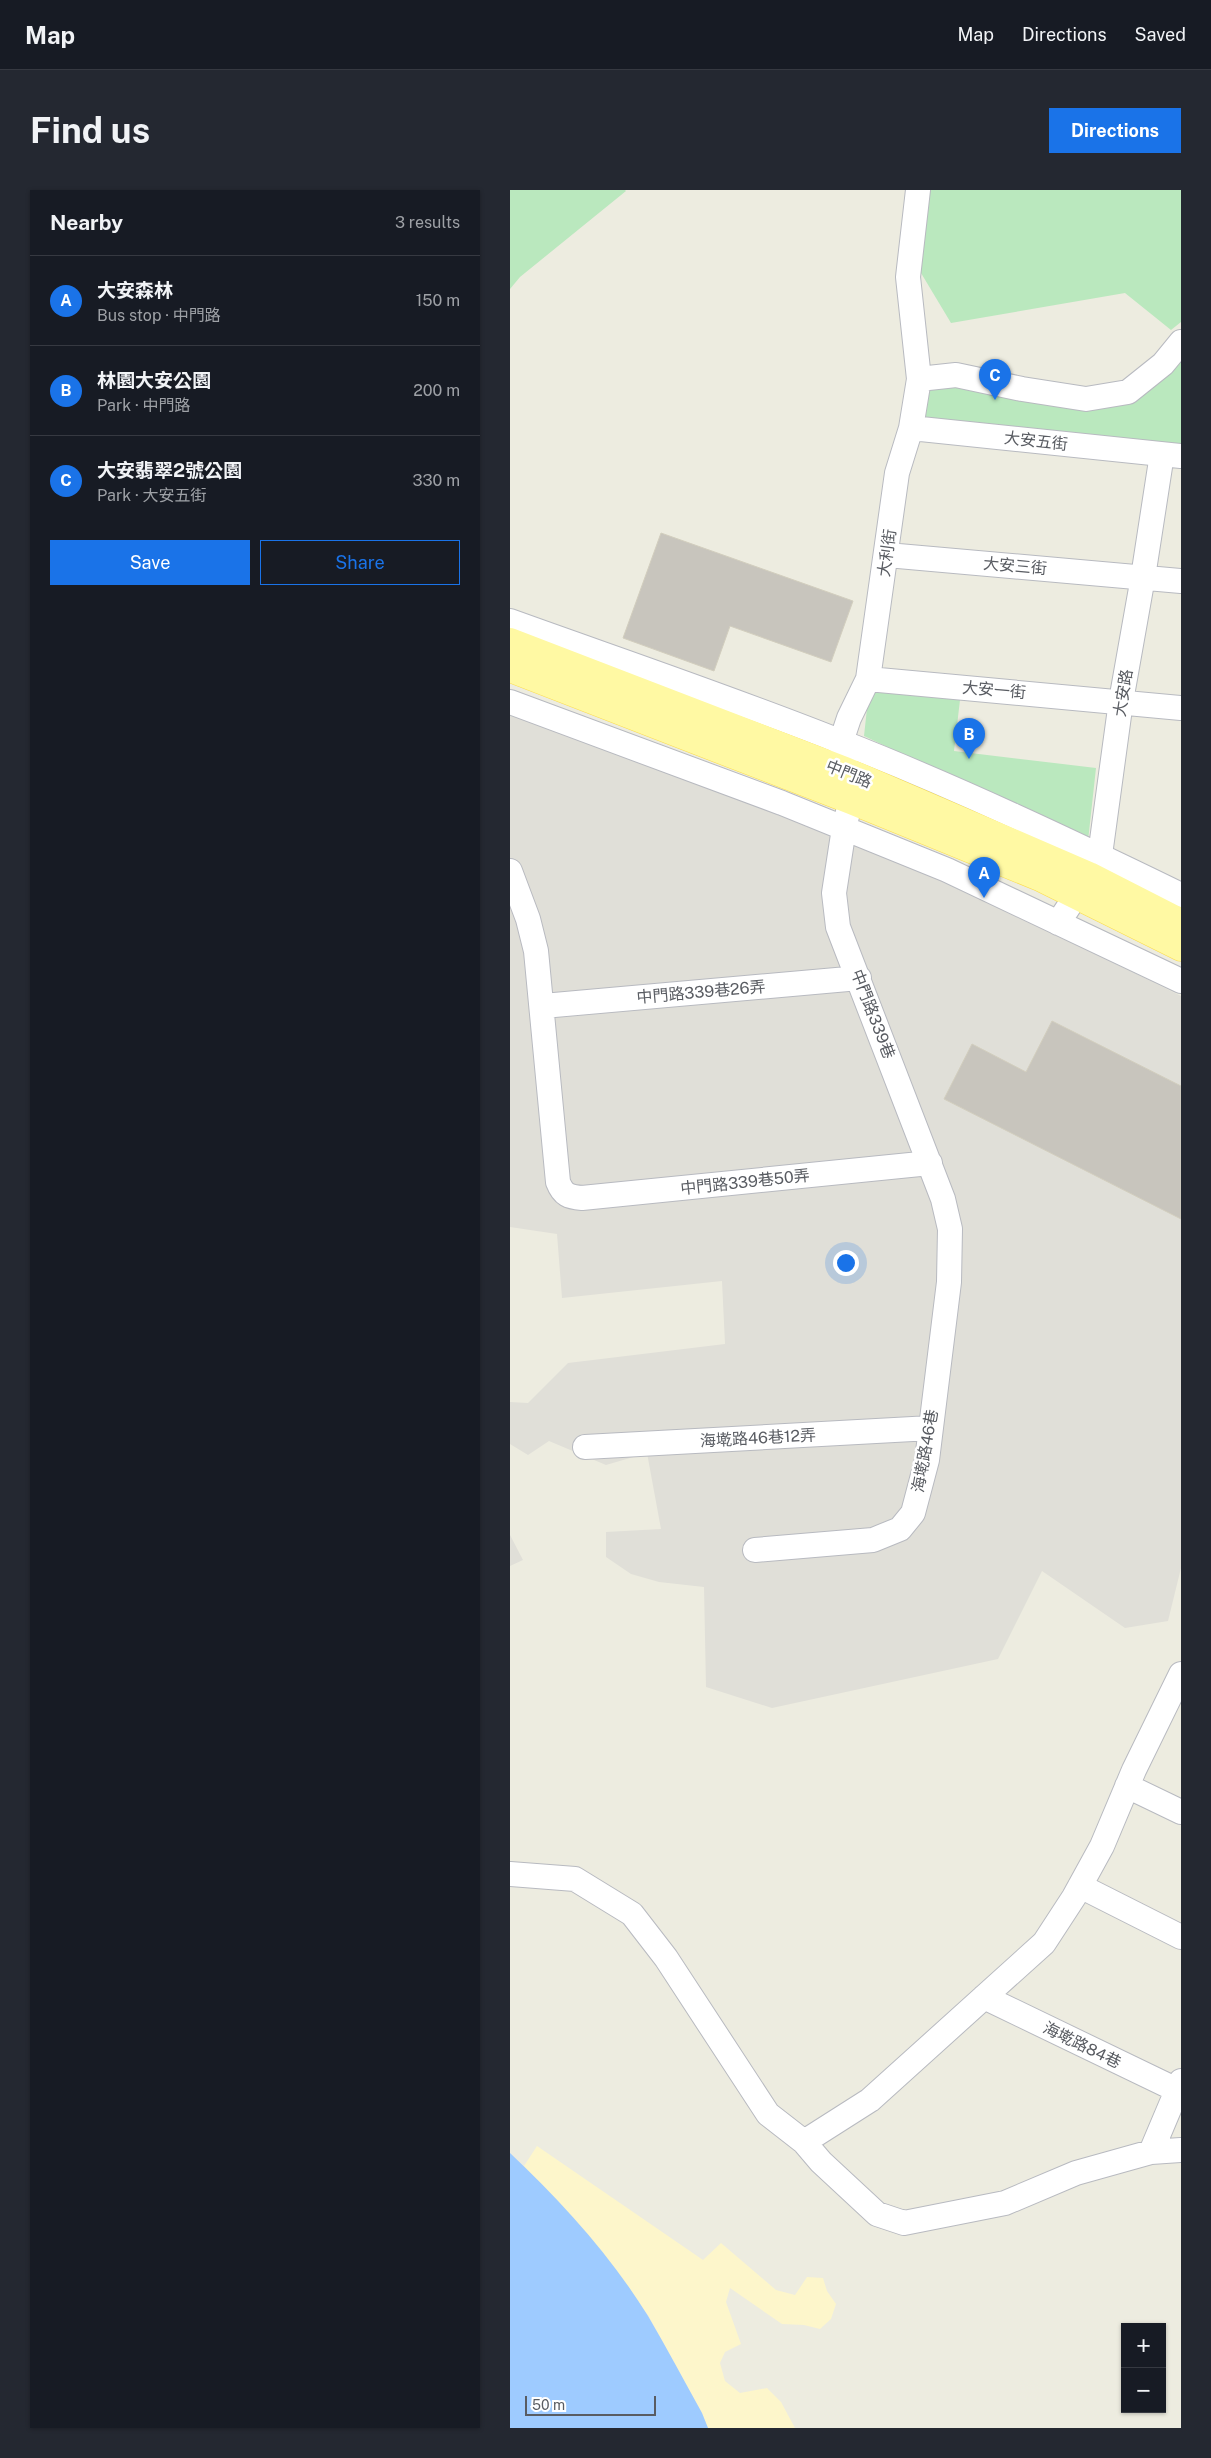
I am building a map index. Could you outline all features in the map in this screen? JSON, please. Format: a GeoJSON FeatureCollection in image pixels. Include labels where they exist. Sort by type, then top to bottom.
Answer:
{"type":"FeatureCollection","features":[{"type":"Feature","properties":{"kind":"main road","name":"中門路"},"geometry":{"type":"LineString","coordinates":[[510,642],[845,771],[1088,875],[1181,923]]}},
{"type":"Feature","properties":{"kind":"main road","name":"中門路"},"geometry":{"type":"LineString","coordinates":[[510,668],[851,800],[1040,876],[1088,875],[1181,947]]}},
{"type":"Feature","properties":{"kind":"street","name":"大利街"},"geometry":{"type":"LineString","coordinates":[[841,742],[849,718],[868,679],[887,555],[897,473],[910,428],[919,379],[908,277],[918,190]]}},
{"type":"Feature","properties":{"kind":"street"},"geometry":{"type":"LineString","coordinates":[[919,379],[956,375],[1022,389],[1086,399],[1128,392],[1163,364],[1181,342]]}},
{"type":"Feature","properties":{"kind":"street","name":"大安五街"},"geometry":{"type":"LineString","coordinates":[[910,428],[1171,455]]}},
{"type":"Feature","properties":{"kind":"street","name":"大安路"},"geometry":{"type":"LineString","coordinates":[[1058,923],[1088,875],[1143,577],[1171,455]]}},
{"type":"Feature","properties":{"kind":"street","name":"大安三街"},"geometry":{"type":"LineString","coordinates":[[887,555],[1181,581]]}},
{"type":"Feature","properties":{"kind":"street","name":"中門路"},"geometry":{"type":"LineString","coordinates":[[510,621],[841,742],[1088,875],[1181,895]]}},
{"type":"Feature","properties":{"kind":"street","name":"大安一街"},"geometry":{"type":"LineString","coordinates":[[868,679],[1181,708]]}},
{"type":"Feature","properties":{"kind":"street"},"geometry":{"type":"LineString","coordinates":[[510,702],[844,828],[947,870],[1181,981]]}},
{"type":"Feature","properties":{"kind":"street","name":"中門路339巷"},"geometry":{"type":"LineString","coordinates":[[841,742],[851,800],[844,828],[834,893],[838,927],[943,1199],[950,1228],[949,1282]]}},
{"type":"Feature","properties":{"kind":"street"},"geometry":{"type":"LineString","coordinates":[[510,871],[528,919],[536,951],[542,1006]]}},
{"type":"Feature","properties":{"kind":"street","name":"中門路339巷26弄"},"geometry":{"type":"LineString","coordinates":[[542,1006],[859,978]]}},
{"type":"Feature","properties":{"kind":"street","name":"中門路339巷50弄"},"geometry":{"type":"LineString","coordinates":[[542,1006],[558,1182],[561,1192],[570,1197],[582,1198],[930,1163]]}},
{"type":"Feature","properties":{"kind":"street","name":"海墘路46巷"},"geometry":{"type":"LineString","coordinates":[[755,1550],[873,1540],[900,1529],[913,1513],[927,1460],[949,1282]]}},
{"type":"Feature","properties":{"kind":"street","name":"海墘路46巷12弄"},"geometry":{"type":"LineString","coordinates":[[584,1448],[931,1428]]}},
{"type":"Feature","properties":{"kind":"street"},"geometry":{"type":"LineString","coordinates":[[804,2142],[870,2100],[1044,1943],[1080,1886],[1102,1846],[1127,1786],[1178,1687]]}},
{"type":"Feature","properties":{"kind":"street"},"geometry":{"type":"LineString","coordinates":[[1127,1786],[1181,1812]]}},
{"type":"Feature","properties":{"kind":"street"},"geometry":{"type":"LineString","coordinates":[[510,1874],[575,1880],[632,1914],[666,1958],[768,2114],[804,2142],[820,2162],[877,2214],[904,2223],[1005,2203],[1076,2173],[1151,2152],[1181,2150]]}},
{"type":"Feature","properties":{"kind":"street"},"geometry":{"type":"LineString","coordinates":[[1080,1886],[1181,1937]]}},
{"type":"Feature","properties":{"kind":"street","name":"海墘路84巷"},"geometry":{"type":"LineString","coordinates":[[984,1997],[1180,2088]]}},
{"type":"Feature","properties":{"kind":"street"},"geometry":{"type":"LineString","coordinates":[[1151,2152],[1180,2088]]}},
{"type":"Feature","properties":{"kind":"shaded area"},"geometry":{"type":"Polygon","coordinates":[[[510,714],[870,843],[1181,996],[1181,1568],[1168,1621],[1125,1628],[1042,1571],[998,1659],[772,1708],[706,1687],[704,1587],[659,1582],[631,1574],[606,1557],[606,1532],[661,1529],[647,1453],[606,1465],[549,1441],[528,1455],[510,1444],[510,1402],[528,1403],[568,1363],[725,1344],[722,1281],[562,1298],[557,1234],[510,1227],[510,714]]]}},
{"type":"Feature","properties":{"kind":"shaded area"},"geometry":{"type":"Polygon","coordinates":[[[510,1535],[523,1560],[510,1566],[510,1535]]]}},
{"type":"Feature","properties":{"kind":"green space"},"geometry":{"type":"Polygon","coordinates":[[[510,190],[626,191],[520,277],[510,289],[510,190]]]}},
{"type":"Feature","properties":{"kind":"green space"},"geometry":{"type":"Polygon","coordinates":[[[923,190],[1181,190],[1181,322],[1171,330],[1125,293],[951,323],[912,258],[923,190]]]}},
{"type":"Feature","properties":{"kind":"green space"},"geometry":{"type":"Polygon","coordinates":[[[1181,352],[1181,448],[919,422],[924,383],[1086,403],[1181,352]]]}},
{"type":"Feature","properties":{"kind":"green space"},"geometry":{"type":"Polygon","coordinates":[[[869,690],[960,700],[954,751],[1096,768],[1088,841],[864,736],[869,690]]]}},
{"type":"Feature","properties":{"kind":"sand"},"geometry":{"type":"Polygon","coordinates":[[[537,2146],[703,2260],[721,2243],[776,2290],[795,2295],[807,2277],[823,2278],[827,2291],[836,2304],[831,2319],[820,2329],[804,2325],[782,2324],[730,2288],[726,2302],[741,2344],[725,2352],[720,2363],[725,2381],[740,2393],[767,2388],[781,2402],[795,2428],[708,2428],[702,2413],[648,2315],[619,2276],[557,2201],[524,2166],[537,2146]]]}},
{"type":"Feature","properties":{"kind":"water"},"geometry":{"type":"Polygon","coordinates":[[[510,2153],[548,2190],[584,2230],[634,2294],[702,2413],[708,2428],[510,2428],[510,2153]]]}},
{"type":"Feature","properties":{"kind":"building"},"geometry":{"type":"Polygon","coordinates":[[[661,533],[853,601],[831,662],[730,626],[714,671],[623,638],[661,533]]]}},
{"type":"Feature","properties":{"kind":"building"},"geometry":{"type":"Polygon","coordinates":[[[1052,1021],[1181,1086],[1181,1219],[944,1099],[972,1044],[1026,1072],[1052,1021]]]}},
{"type":"Feature","properties":{"kind":"place","name":"大安翡翠2號公園"},"geometry":{"type":"Point","coordinates":[995,400]}},
{"type":"Feature","properties":{"kind":"place","name":"林園大安公園"},"geometry":{"type":"Point","coordinates":[969,759]}},
{"type":"Feature","properties":{"kind":"place","name":"大安森林"},"geometry":{"type":"Point","coordinates":[984,898]}}]}
